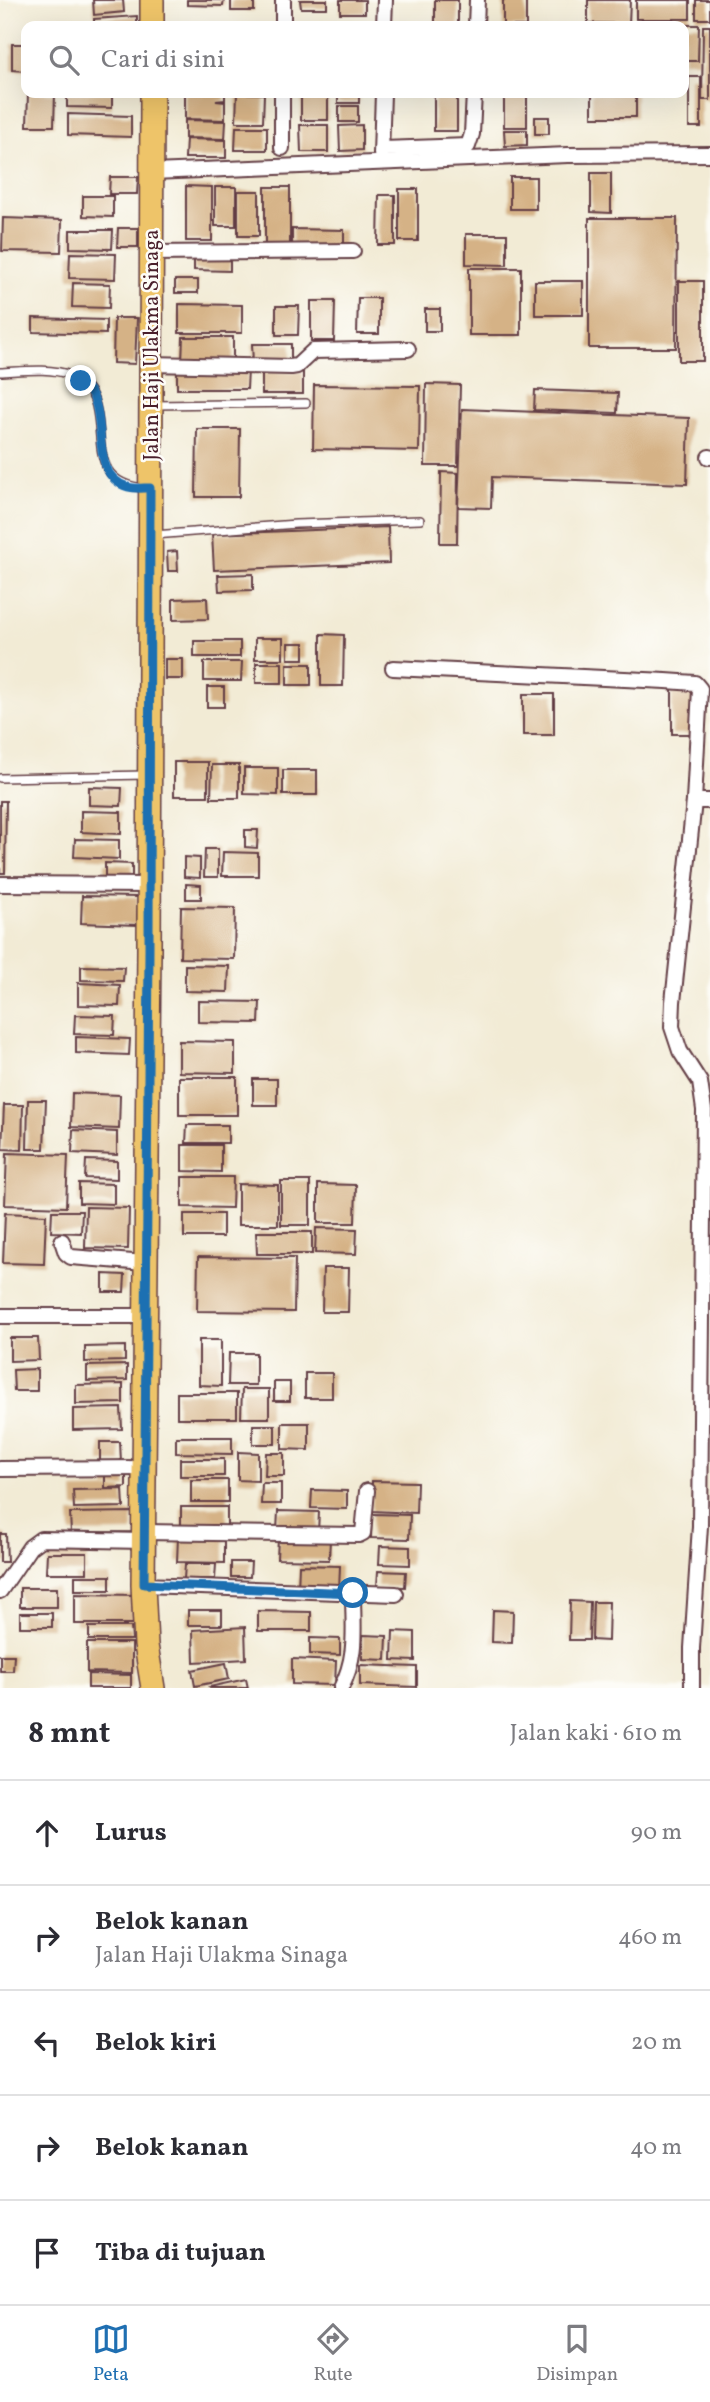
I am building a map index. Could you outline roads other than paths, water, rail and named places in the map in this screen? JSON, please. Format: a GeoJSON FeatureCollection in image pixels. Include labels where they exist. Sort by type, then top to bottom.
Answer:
{"type":"FeatureCollection","features":[{"type":"Feature","properties":{"kind":"main road"},"geometry":{"type":"LineString","coordinates":[[152,0],[152,21]]}},
{"type":"Feature","properties":{"kind":"main road","name":"Jalan Haji Ulakma Sinaga"},"geometry":{"type":"LineString","coordinates":[[152,98],[144,1584],[146,1645],[153,1688]]}},
{"type":"Feature","properties":{"kind":"street"},"geometry":{"type":"LineString","coordinates":[[283,0],[283,21]]}},
{"type":"Feature","properties":{"kind":"street"},"geometry":{"type":"LineString","coordinates":[[384,21],[385,0]]}},
{"type":"Feature","properties":{"kind":"street"},"geometry":{"type":"LineString","coordinates":[[476,21],[477,0]]}},
{"type":"Feature","properties":{"kind":"street"},"geometry":{"type":"LineString","coordinates":[[282,98],[282,148]]}},
{"type":"Feature","properties":{"kind":"street"},"geometry":{"type":"LineString","coordinates":[[383,98],[382,152],[468,146],[472,134],[474,98]]}},
{"type":"Feature","properties":{"kind":"street"},"geometry":{"type":"LineString","coordinates":[[152,172],[568,155],[710,154]]}},
{"type":"Feature","properties":{"kind":"street"},"geometry":{"type":"LineString","coordinates":[[151,253],[353,251]]}},
{"type":"Feature","properties":{"kind":"street"},"geometry":{"type":"LineString","coordinates":[[150,364],[291,368],[313,351],[408,349]]}},
{"type":"Feature","properties":{"kind":"street"},"geometry":{"type":"LineString","coordinates":[[393,668],[698,684],[701,708],[694,801],[673,1002],[674,1038],[700,1082],[704,1110],[700,1526],[692,1688]]}},
{"type":"Feature","properties":{"kind":"street"},"geometry":{"type":"LineString","coordinates":[[694,801],[710,801]]}},
{"type":"Feature","properties":{"kind":"street"},"geometry":{"type":"LineString","coordinates":[[0,884],[148,885]]}},
{"type":"Feature","properties":{"kind":"street"},"geometry":{"type":"LineString","coordinates":[[62,1241],[66,1254],[71,1257],[145,1262]]}},
{"type":"Feature","properties":{"kind":"street"},"geometry":{"type":"LineString","coordinates":[[0,1316],[145,1316]]}},
{"type":"Feature","properties":{"kind":"street"},"geometry":{"type":"LineString","coordinates":[[0,1469],[145,1468]]}},
{"type":"Feature","properties":{"kind":"street"},"geometry":{"type":"LineString","coordinates":[[0,1591],[30,1547],[41,1539],[359,1535],[363,1533],[365,1525],[367,1491]]}},
{"type":"Feature","properties":{"kind":"street"},"geometry":{"type":"LineString","coordinates":[[144,1584],[396,1594]]}},
{"type":"Feature","properties":{"kind":"street"},"geometry":{"type":"LineString","coordinates":[[341,1688],[354,1656],[353,1593]]}},
{"type":"Feature","properties":{"kind":"lane"},"geometry":{"type":"LineString","coordinates":[[0,372],[49,371],[69,374],[81,381],[93,395],[98,408],[104,463],[116,480],[129,487],[150,488]]}},
{"type":"Feature","properties":{"kind":"lane"},"geometry":{"type":"LineString","coordinates":[[150,405],[306,403]]}},
{"type":"Feature","properties":{"kind":"lane"},"geometry":{"type":"LineString","coordinates":[[150,536],[296,524],[420,520]]}},
{"type":"Feature","properties":{"kind":"lane"},"geometry":{"type":"LineString","coordinates":[[0,778],[149,775]]}}]}
